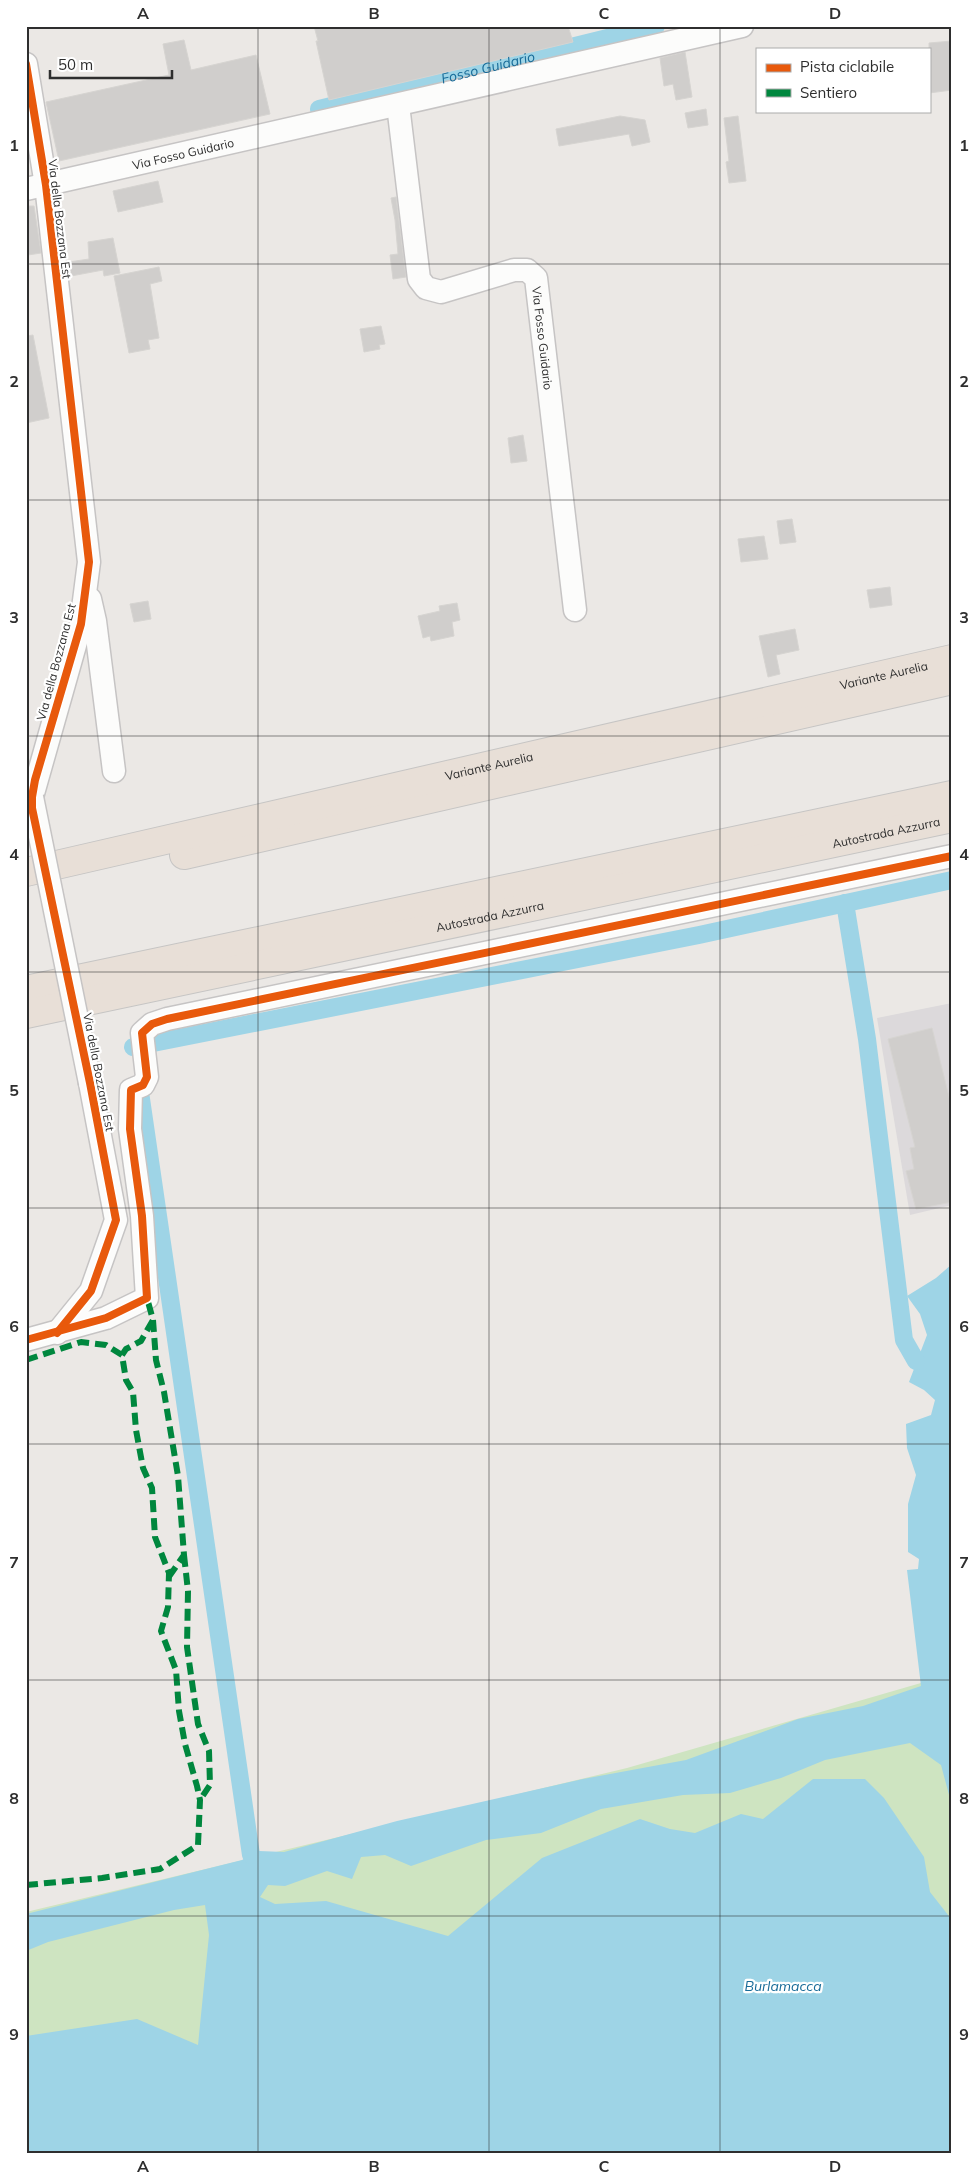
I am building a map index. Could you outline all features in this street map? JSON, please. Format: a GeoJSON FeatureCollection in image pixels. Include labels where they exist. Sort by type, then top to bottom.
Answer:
{"type":"FeatureCollection","features":[{"type":"Feature","properties":{"kind":"highway","name":"Variante Aurelia"},"geometry":{"type":"LineString","coordinates":[[26,872],[952,659]]}},
{"type":"Feature","properties":{"kind":"highway","name":"Variante Aurelia"},"geometry":{"type":"LineString","coordinates":[[26,891],[952,680]]}},
{"type":"Feature","properties":{"kind":"highway","name":"Autostrada Azzurra"},"geometry":{"type":"LineString","coordinates":[[26,990],[952,794]]}},
{"type":"Feature","properties":{"kind":"highway","name":"Autostrada Azzurra"},"geometry":{"type":"LineString","coordinates":[[26,1014],[952,818]]}},
{"type":"Feature","properties":{"kind":"street","name":"Via Fosso Guidario"},"geometry":{"type":"LineString","coordinates":[[36,187],[742,26]]}},
{"type":"Feature","properties":{"kind":"street","name":"Via della Bozzana Est"},"geometry":{"type":"LineString","coordinates":[[26,64],[36,187],[89,562],[81,624],[32,797],[116,1220],[92,1291],[57,1333]]}},
{"type":"Feature","properties":{"kind":"street","name":"Via Fosso Guidario"},"geometry":{"type":"LineString","coordinates":[[398,105],[419,279],[426,288],[441,292],[514,270],[527,270],[536,278],[575,610]]}},
{"type":"Feature","properties":{"kind":"street"},"geometry":{"type":"LineString","coordinates":[[87,586],[95,621],[114,771]]}},
{"type":"Feature","properties":{"kind":"street"},"geometry":{"type":"LineString","coordinates":[[26,1340],[106,1318],[147,1298],[142,1216],[130,1129],[137,1087],[147,1077],[144,1042],[152,1024],[167,1019],[952,856]]}},
{"type":"Feature","properties":{"kind":"shaded area"},"geometry":{"type":"Polygon","coordinates":[[[952,1003],[952,1205],[910,1215],[877,1018],[952,1003]]]}},
{"type":"Feature","properties":{"kind":"green space","name":"Burlamacca"},"geometry":{"type":"Polygon","coordinates":[[[952,1674],[952,2154],[26,2154],[26,1912],[627,1768],[952,1674]]]}},
{"type":"Feature","properties":{"kind":"water","name":"Burlamacca"},"geometry":{"type":"Polygon","coordinates":[[[952,1264],[952,1806],[941,1765],[910,1743],[825,1760],[781,1778],[730,1793],[683,1795],[601,1809],[541,1833],[486,1840],[411,1866],[385,1855],[361,1857],[352,1879],[327,1871],[285,1886],[268,1885],[260,1897],[275,1904],[326,1901],[448,1936],[542,1858],[640,1819],[670,1829],[695,1833],[741,1814],[763,1819],[813,1779],[865,1779],[884,1798],[924,1857],[930,1892],[952,1920],[952,2154],[26,2154],[26,2036],[137,2019],[198,2045],[209,1935],[205,1905],[174,1910],[48,1942],[26,1951],[26,1914],[242,1860],[259,1851],[284,1852],[397,1821],[583,1779],[686,1760],[798,1719],[863,1706],[921,1686],[907,1570],[918,1569],[919,1559],[908,1552],[908,1504],[916,1475],[907,1448],[906,1424],[931,1415],[935,1400],[924,1390],[909,1382],[927,1335],[920,1314],[907,1296],[936,1278],[952,1264]]]}},
{"type":"Feature","properties":{"kind":"building"},"geometry":{"type":"Polygon","coordinates":[[[314,26],[568,26],[573,42],[329,100],[314,26]]]}},
{"type":"Feature","properties":{"kind":"building"},"geometry":{"type":"Polygon","coordinates":[[[184,40],[191,70],[256,55],[270,114],[59,161],[46,102],[169,75],[163,44],[184,40]]]}},
{"type":"Feature","properties":{"kind":"building"},"geometry":{"type":"Polygon","coordinates":[[[952,41],[952,90],[930,93],[929,43],[952,41]]]}},
{"type":"Feature","properties":{"kind":"building"},"geometry":{"type":"Polygon","coordinates":[[[685,52],[692,97],[676,100],[673,84],[664,86],[660,58],[685,52]]]}},
{"type":"Feature","properties":{"kind":"building"},"geometry":{"type":"Polygon","coordinates":[[[706,109],[708,125],[688,128],[685,113],[706,109]]]}},
{"type":"Feature","properties":{"kind":"building"},"geometry":{"type":"Polygon","coordinates":[[[620,116],[645,120],[650,142],[632,146],[629,134],[559,146],[556,129],[620,116]]]}},
{"type":"Feature","properties":{"kind":"building"},"geometry":{"type":"Polygon","coordinates":[[[738,116],[746,181],[729,183],[726,162],[729,161],[724,118],[738,116]]]}},
{"type":"Feature","properties":{"kind":"building"},"geometry":{"type":"Polygon","coordinates":[[[158,181],[163,202],[118,212],[113,191],[158,181]]]}},
{"type":"Feature","properties":{"kind":"building"},"geometry":{"type":"Polygon","coordinates":[[[396,197],[406,277],[393,279],[390,255],[398,254],[391,198],[396,197]]]}},
{"type":"Feature","properties":{"kind":"building"},"geometry":{"type":"Polygon","coordinates":[[[26,206],[34,206],[41,253],[28,255],[26,206]]]}},
{"type":"Feature","properties":{"kind":"building"},"geometry":{"type":"Polygon","coordinates":[[[113,238],[120,273],[104,276],[103,270],[71,276],[69,262],[89,259],[88,242],[113,238]]]}},
{"type":"Feature","properties":{"kind":"building"},"geometry":{"type":"Polygon","coordinates":[[[159,267],[162,281],[150,284],[159,338],[148,340],[150,349],[129,353],[114,276],[159,267]]]}},
{"type":"Feature","properties":{"kind":"building"},"geometry":{"type":"Polygon","coordinates":[[[381,326],[385,344],[379,345],[380,349],[364,352],[360,329],[381,326]]]}},
{"type":"Feature","properties":{"kind":"building"},"geometry":{"type":"Polygon","coordinates":[[[33,335],[49,418],[26,423],[26,336],[33,335]]]}},
{"type":"Feature","properties":{"kind":"building"},"geometry":{"type":"Polygon","coordinates":[[[523,435],[527,461],[511,463],[508,438],[523,435]]]}},
{"type":"Feature","properties":{"kind":"building"},"geometry":{"type":"Polygon","coordinates":[[[792,519],[796,542],[780,544],[777,521],[792,519]]]}},
{"type":"Feature","properties":{"kind":"building"},"geometry":{"type":"Polygon","coordinates":[[[764,536],[768,559],[741,562],[738,539],[764,536]]]}},
{"type":"Feature","properties":{"kind":"building"},"geometry":{"type":"Polygon","coordinates":[[[890,587],[892,605],[870,608],[867,590],[890,587]]]}},
{"type":"Feature","properties":{"kind":"building"},"geometry":{"type":"Polygon","coordinates":[[[148,601],[151,619],[134,622],[130,604],[148,601]]]}},
{"type":"Feature","properties":{"kind":"building"},"geometry":{"type":"Polygon","coordinates":[[[457,603],[460,620],[452,622],[454,636],[431,641],[430,636],[423,638],[418,616],[440,611],[439,606],[457,603]]]}},
{"type":"Feature","properties":{"kind":"building"},"geometry":{"type":"Polygon","coordinates":[[[795,629],[799,650],[776,655],[780,674],[768,677],[759,636],[795,629]]]}},
{"type":"Feature","properties":{"kind":"building"},"geometry":{"type":"Polygon","coordinates":[[[932,1028],[952,1109],[952,1202],[916,1209],[906,1171],[914,1169],[910,1148],[915,1147],[888,1039],[932,1028]]]}},
{"type":"Feature","properties":{"kind":"waterway","name":"Fosso Guidario"},"geometry":{"type":"LineString","coordinates":[[319,109],[656,26]]}},
{"type":"Feature","properties":{"kind":"waterway"},"geometry":{"type":"LineString","coordinates":[[133,1047],[699,935],[952,880]]}},
{"type":"Feature","properties":{"kind":"waterway"},"geometry":{"type":"LineString","coordinates":[[845,903],[867,1039],[904,1340],[916,1361]]}},
{"type":"Feature","properties":{"kind":"waterway"},"geometry":{"type":"LineString","coordinates":[[139,1085],[251,1855]]}},
{"type":"Feature","properties":{"kind":"marked path"},"geometry":{"type":"LineString","coordinates":[[26,1885],[102,1878],[160,1869],[198,1845],[200,1800],[185,1744],[179,1711],[176,1670],[161,1631],[168,1607],[169,1573],[155,1537],[152,1488],[143,1468],[136,1430],[133,1392],[126,1380],[122,1355],[126,1349],[141,1341],[153,1320],[147,1298]]}},
{"type":"Feature","properties":{"kind":"marked path"},"geometry":{"type":"LineString","coordinates":[[153,1320],[156,1360],[164,1392],[178,1476],[184,1555],[168,1578]]}},
{"type":"Feature","properties":{"kind":"marked path"},"geometry":{"type":"LineString","coordinates":[[26,1360],[81,1342],[106,1345],[122,1355]]}},
{"type":"Feature","properties":{"kind":"marked path"},"geometry":{"type":"LineString","coordinates":[[184,1555],[188,1591],[187,1647],[198,1724],[209,1751],[210,1785],[200,1800]]}},
{"type":"Feature","properties":{"kind":"cycle path"},"geometry":{"type":"LineString","coordinates":[[26,64],[46,185],[89,562],[81,624],[35,780],[32,808],[90,1083],[116,1220],[91,1291],[57,1333]]}},
{"type":"Feature","properties":{"kind":"cycle path"},"geometry":{"type":"LineString","coordinates":[[26,1340],[106,1318],[147,1298],[142,1216],[130,1129],[131,1090],[143,1085],[147,1077],[142,1033],[152,1024],[167,1019],[952,856]]}}]}
